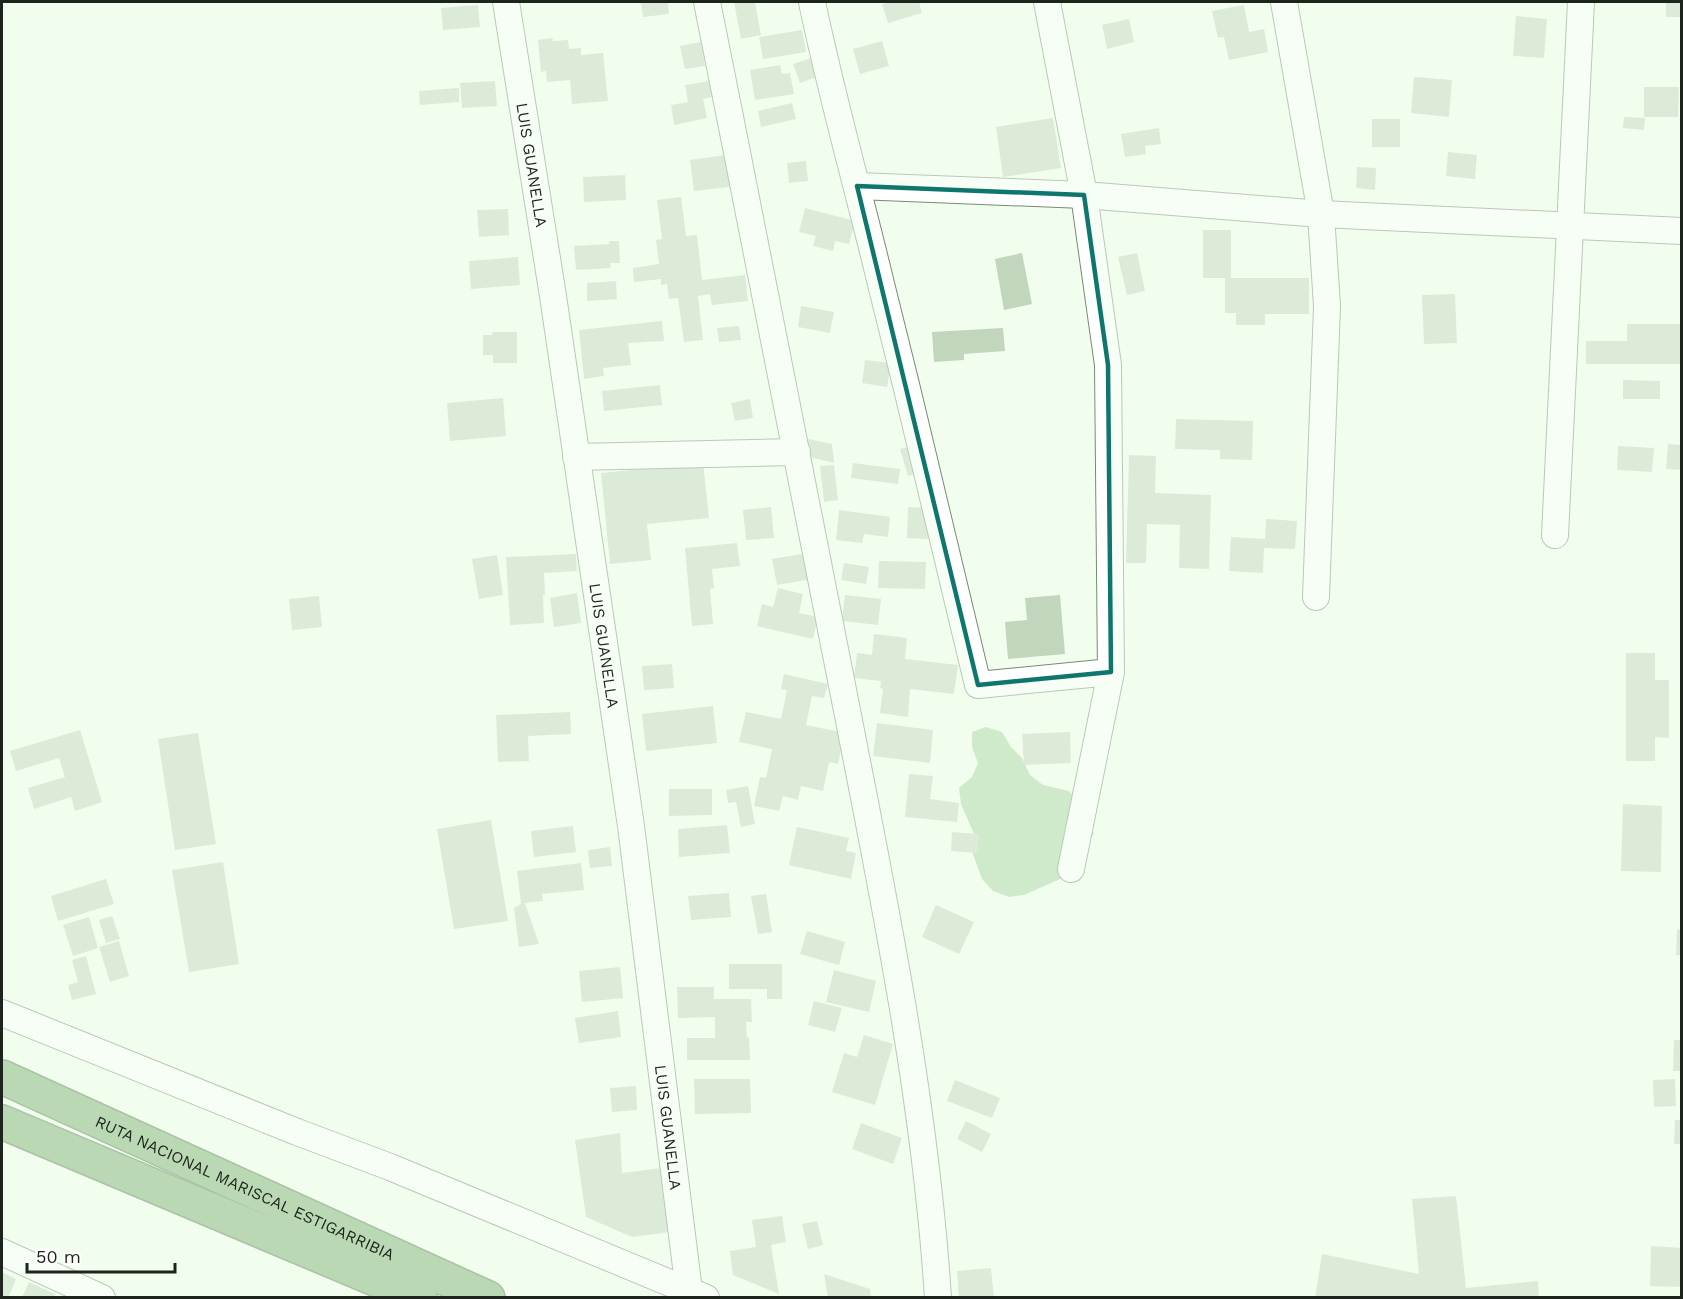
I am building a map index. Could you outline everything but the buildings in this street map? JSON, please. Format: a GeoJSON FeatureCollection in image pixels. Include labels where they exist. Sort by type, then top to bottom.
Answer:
{"type":"FeatureCollection","features":[{"type":"Feature","properties":{"kind":"highway","name":"RUTA NACIONAL MARISCAL ESTIGARRIBIA"},"geometry":{"type":"LineString","coordinates":[[2,1077],[488,1298]]}},
{"type":"Feature","properties":{"kind":"highway","name":"RUTA NACIONAL MARISCAL ESTIGARRIBIA"},"geometry":{"type":"LineString","coordinates":[[2,1122],[420,1298]]}},
{"type":"Feature","properties":{"kind":"street","name":"LUIS GUANELLA"},"geometry":{"type":"LineString","coordinates":[[506,2],[631,826],[698,1294]]}},
{"type":"Feature","properties":{"kind":"street"},"geometry":{"type":"LineString","coordinates":[[707,2],[873,839],[913,1071],[935,1254],[938,1298]]}},
{"type":"Feature","properties":{"kind":"street"},"geometry":{"type":"LineString","coordinates":[[812,2],[978,685],[1111,672]]}},
{"type":"Feature","properties":{"kind":"street"},"geometry":{"type":"LineString","coordinates":[[1047,2],[1084,195],[1108,365],[1111,672],[1071,869]]}},
{"type":"Feature","properties":{"kind":"street"},"geometry":{"type":"LineString","coordinates":[[1284,2],[1321,214],[1327,306],[1316,597]]}},
{"type":"Feature","properties":{"kind":"street"},"geometry":{"type":"LineString","coordinates":[[1555,535],[1581,2]]}},
{"type":"Feature","properties":{"kind":"street"},"geometry":{"type":"LineString","coordinates":[[857,186],[1084,195],[1321,214],[1682,231]]}},
{"type":"Feature","properties":{"kind":"street"},"geometry":{"type":"LineString","coordinates":[[576,457],[797,452]]}},
{"type":"Feature","properties":{"kind":"street"},"geometry":{"type":"LineString","coordinates":[[2,1013],[390,1167],[698,1294]]}},
{"type":"Feature","properties":{"kind":"street"},"geometry":{"type":"LineString","coordinates":[[2,1252],[102,1298]]}},
{"type":"Feature","properties":{"kind":"highlighted area"},"geometry":{"type":"Polygon","coordinates":[[[857,186],[1084,195],[1108,365],[1111,672],[978,685],[857,186]]]}},
{"type":"Feature","properties":{"kind":"green space"},"geometry":{"type":"Polygon","coordinates":[[[986,727],[1002,732],[1011,747],[1022,758],[1030,775],[1043,785],[1069,791],[1080,803],[1094,834],[1082,845],[1069,875],[1024,895],[1009,897],[993,891],[982,879],[971,849],[974,834],[961,804],[959,788],[972,777],[978,763],[972,747],[972,732],[986,727]]]}}]}
